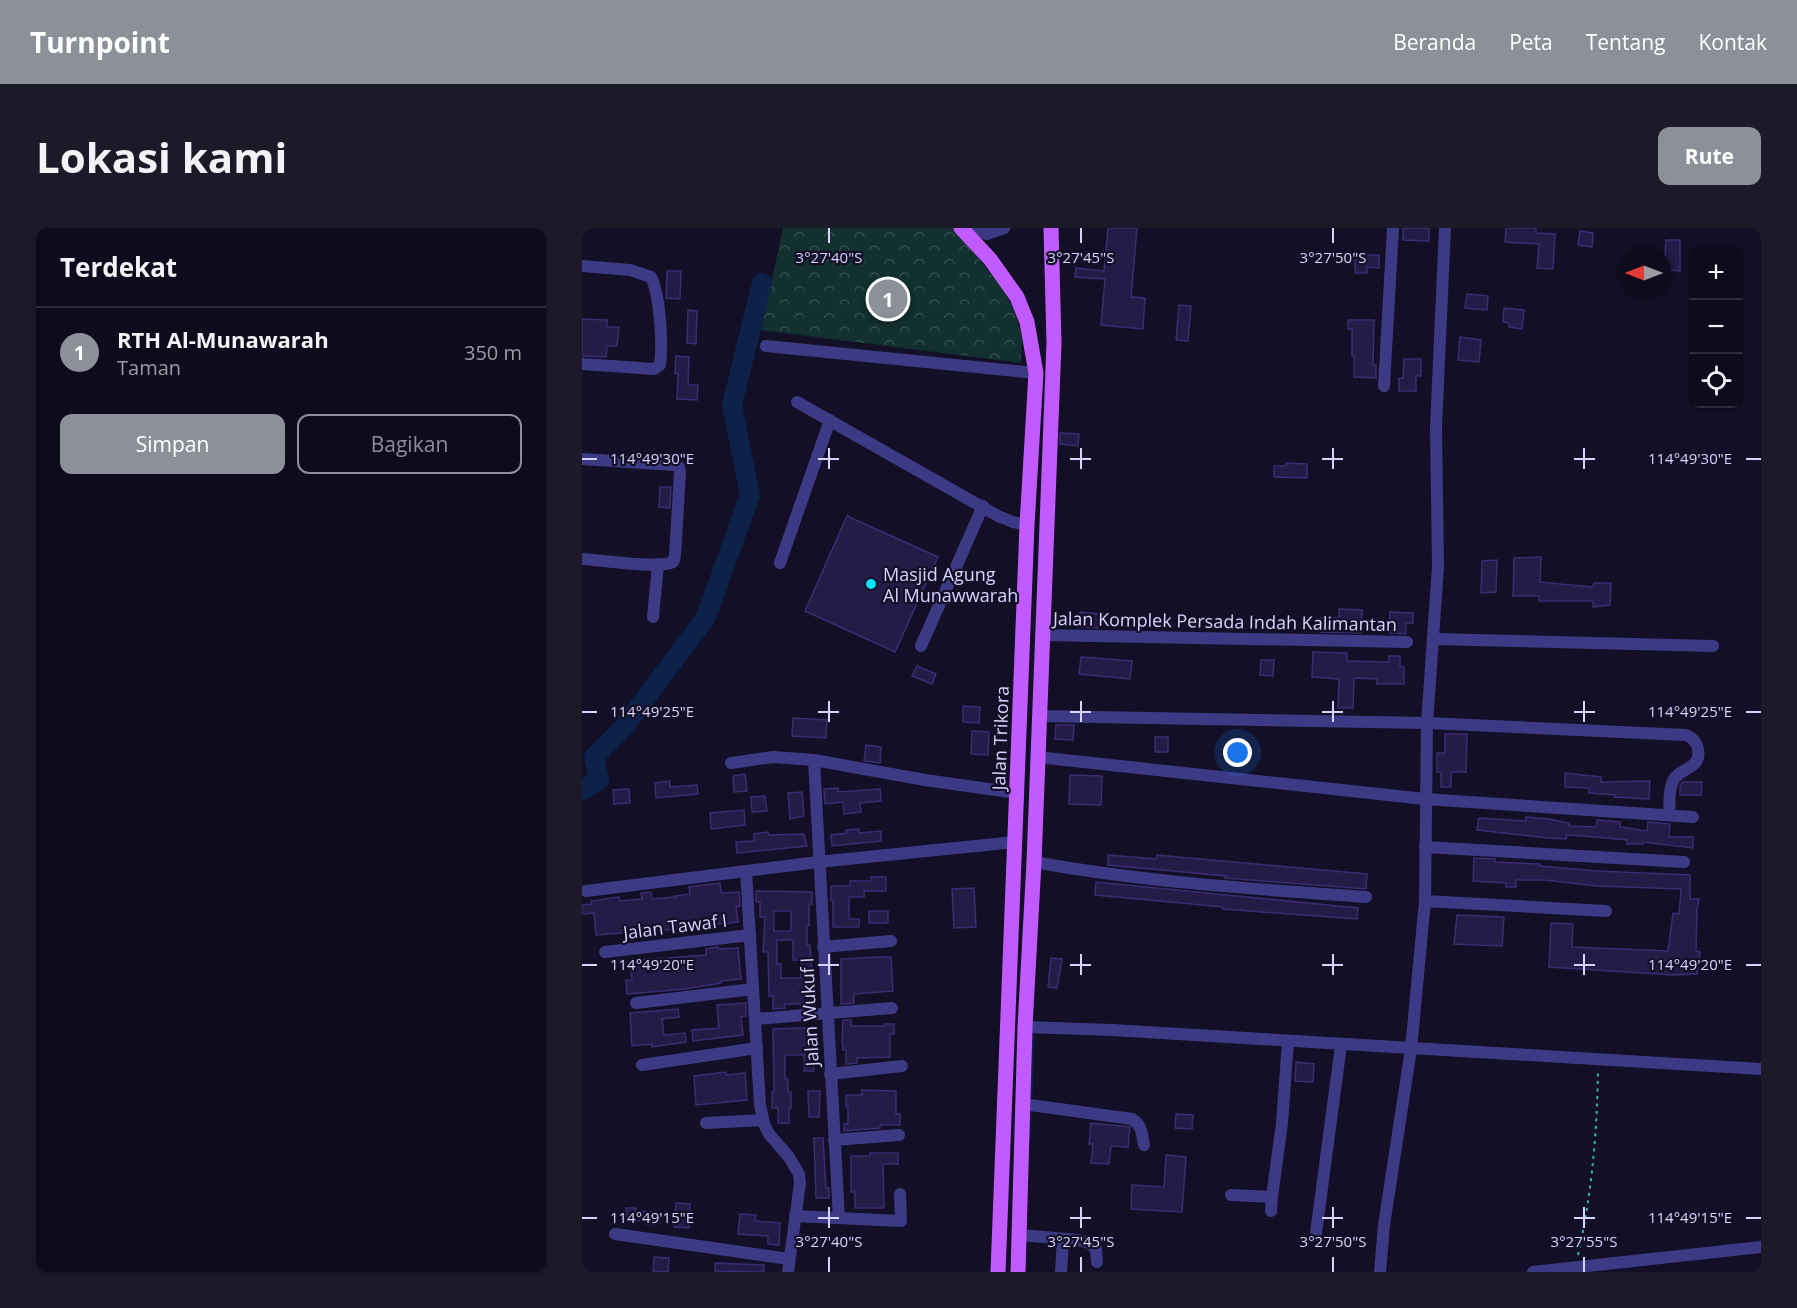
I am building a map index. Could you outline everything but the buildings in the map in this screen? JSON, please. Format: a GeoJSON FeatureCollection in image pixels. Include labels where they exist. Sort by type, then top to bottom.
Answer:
{"type":"FeatureCollection","features":[{"type":"Feature","properties":{"kind":"main road","name":"Jalan Trikora"},"geometry":{"type":"LineString","coordinates":[[962,228],[990,259],[1017,297],[1027,322],[1036,373],[1027,525],[998,1272]]}},
{"type":"Feature","properties":{"kind":"main road","name":"Jalan Trikora"},"geometry":{"type":"LineString","coordinates":[[1018,1272],[1025,1027],[1034,862],[1054,343],[1052,228]]}},
{"type":"Feature","properties":{"kind":"main road"},"geometry":{"type":"LineString","coordinates":[[1027,525],[1046,526]]}},
{"type":"Feature","properties":{"kind":"main road"},"geometry":{"type":"LineString","coordinates":[[1010,979],[1028,979]]}},
{"type":"Feature","properties":{"kind":"street"},"geometry":{"type":"LineString","coordinates":[[962,228],[987,234],[1004,228]]}},
{"type":"Feature","properties":{"kind":"street"},"geometry":{"type":"LineString","coordinates":[[1384,386],[1393,228]]}},
{"type":"Feature","properties":{"kind":"street"},"geometry":{"type":"LineString","coordinates":[[1380,1272],[1384,1225],[1411,1049],[1425,901],[1427,723],[1437,567],[1438,354],[1445,228]]}},
{"type":"Feature","properties":{"kind":"street"},"geometry":{"type":"LineString","coordinates":[[582,266],[611,267],[649,275],[654,281],[656,291],[660,342],[659,366],[654,369],[582,364]]}},
{"type":"Feature","properties":{"kind":"street"},"geometry":{"type":"LineString","coordinates":[[765,346],[1036,373]]}},
{"type":"Feature","properties":{"kind":"street"},"geometry":{"type":"LineString","coordinates":[[797,402],[983,506],[1014,522],[1027,525]]}},
{"type":"Feature","properties":{"kind":"street"},"geometry":{"type":"LineString","coordinates":[[780,563],[830,420]]}},
{"type":"Feature","properties":{"kind":"street"},"geometry":{"type":"LineString","coordinates":[[582,459],[679,467],[675,556],[670,564],[582,559]]}},
{"type":"Feature","properties":{"kind":"street"},"geometry":{"type":"LineString","coordinates":[[921,646],[983,506]]}},
{"type":"Feature","properties":{"kind":"street"},"geometry":{"type":"LineString","coordinates":[[653,617],[658,565]]}},
{"type":"Feature","properties":{"kind":"street","name":"Jalan Komplek Persada Indah Kalimantan"},"geometry":{"type":"LineString","coordinates":[[1042,635],[1407,642]]}},
{"type":"Feature","properties":{"kind":"street"},"geometry":{"type":"LineString","coordinates":[[1433,639],[1713,646]]}},
{"type":"Feature","properties":{"kind":"street"},"geometry":{"type":"LineString","coordinates":[[1039,716],[1427,723],[1686,735],[1691,737],[1697,746],[1697,760],[1694,765],[1673,780],[1669,815]]}},
{"type":"Feature","properties":{"kind":"street"},"geometry":{"type":"LineString","coordinates":[[731,763],[774,757],[814,760],[1017,793]]}},
{"type":"Feature","properties":{"kind":"street"},"geometry":{"type":"LineString","coordinates":[[1037,757],[1425,799],[1693,817]]}},
{"type":"Feature","properties":{"kind":"street","name":"Jalan Wukuf I"},"geometry":{"type":"LineString","coordinates":[[814,760],[838,1218]]}},
{"type":"Feature","properties":{"kind":"street"},"geometry":{"type":"LineString","coordinates":[[586,891],[818,862],[1016,842]]}},
{"type":"Feature","properties":{"kind":"street"},"geometry":{"type":"LineString","coordinates":[[1425,847],[1684,862]]}},
{"type":"Feature","properties":{"kind":"street"},"geometry":{"type":"LineString","coordinates":[[1034,862],[1081,871],[1161,880],[1366,897]]}},
{"type":"Feature","properties":{"kind":"street"},"geometry":{"type":"LineString","coordinates":[[746,871],[760,1105],[769,1134],[789,1157],[800,1183],[788,1272]]}},
{"type":"Feature","properties":{"kind":"street"},"geometry":{"type":"LineString","coordinates":[[1425,901],[1606,911]]}},
{"type":"Feature","properties":{"kind":"street","name":"Jalan Tawaf I"},"geometry":{"type":"LineString","coordinates":[[605,952],[750,935]]}},
{"type":"Feature","properties":{"kind":"street"},"geometry":{"type":"LineString","coordinates":[[823,947],[891,940]]}},
{"type":"Feature","properties":{"kind":"street"},"geometry":{"type":"LineString","coordinates":[[636,1003],[753,989]]}},
{"type":"Feature","properties":{"kind":"street"},"geometry":{"type":"LineString","coordinates":[[755,1019],[892,1008]]}},
{"type":"Feature","properties":{"kind":"street"},"geometry":{"type":"LineString","coordinates":[[1025,1027],[1112,1030],[1761,1070]]}},
{"type":"Feature","properties":{"kind":"street"},"geometry":{"type":"LineString","coordinates":[[1270,1211],[1282,1123],[1288,1042]]}},
{"type":"Feature","properties":{"kind":"street"},"geometry":{"type":"LineString","coordinates":[[1316,1233],[1341,1045]]}},
{"type":"Feature","properties":{"kind":"street"},"geometry":{"type":"LineString","coordinates":[[642,1065],[757,1048]]}},
{"type":"Feature","properties":{"kind":"street"},"geometry":{"type":"LineString","coordinates":[[830,1074],[902,1066]]}},
{"type":"Feature","properties":{"kind":"street"},"geometry":{"type":"LineString","coordinates":[[1023,1104],[1132,1119],[1141,1129],[1144,1145]]}},
{"type":"Feature","properties":{"kind":"street"},"geometry":{"type":"LineString","coordinates":[[706,1123],[763,1120]]}},
{"type":"Feature","properties":{"kind":"street"},"geometry":{"type":"LineString","coordinates":[[834,1140],[899,1135]]}},
{"type":"Feature","properties":{"kind":"street"},"geometry":{"type":"LineString","coordinates":[[795,1216],[901,1221],[900,1194]]}},
{"type":"Feature","properties":{"kind":"street"},"geometry":{"type":"LineString","coordinates":[[1231,1195],[1272,1197]]}},
{"type":"Feature","properties":{"kind":"street"},"geometry":{"type":"LineString","coordinates":[[615,1234],[789,1259]]}},
{"type":"Feature","properties":{"kind":"street"},"geometry":{"type":"LineString","coordinates":[[1020,1235],[1079,1240],[1091,1244],[1096,1249],[1097,1268]]}},
{"type":"Feature","properties":{"kind":"street"},"geometry":{"type":"LineString","coordinates":[[1061,1272],[1063,1239]]}},
{"type":"Feature","properties":{"kind":"street"},"geometry":{"type":"LineString","coordinates":[[1533,1272],[1761,1247]]}},
{"type":"Feature","properties":{"kind":"path"},"geometry":{"type":"LineString","coordinates":[[1576,1267],[1592,1183],[1597,1139],[1599,1059]]}},
{"type":"Feature","properties":{"kind":"green space"},"geometry":{"type":"Polygon","coordinates":[[[783,228],[956,228],[1001,285],[1015,312],[1022,339],[1021,363],[761,330],[783,228]]]}},
{"type":"Feature","properties":{"kind":"waterway"},"geometry":{"type":"LineString","coordinates":[[582,790],[599,780],[594,757],[624,727],[706,617],[750,495],[732,405],[762,283]]}},
{"type":"Feature","properties":{"kind":"waterway"},"geometry":{"type":"LineString","coordinates":[[1031,1096],[1033,1036]]}},
{"type":"Feature","properties":{"kind":"waterway"},"geometry":{"type":"LineString","coordinates":[[1029,1139],[1030,1114]]}},
{"type":"Feature","properties":{"kind":"place","name":"RTH Al-Munawarah"},"geometry":{"type":"Point","coordinates":[888,299]}},
{"type":"Feature","properties":{"kind":"place","name":"Masjid Agung Al Munawwarah"},"geometry":{"type":"Point","coordinates":[871,584]}}]}
